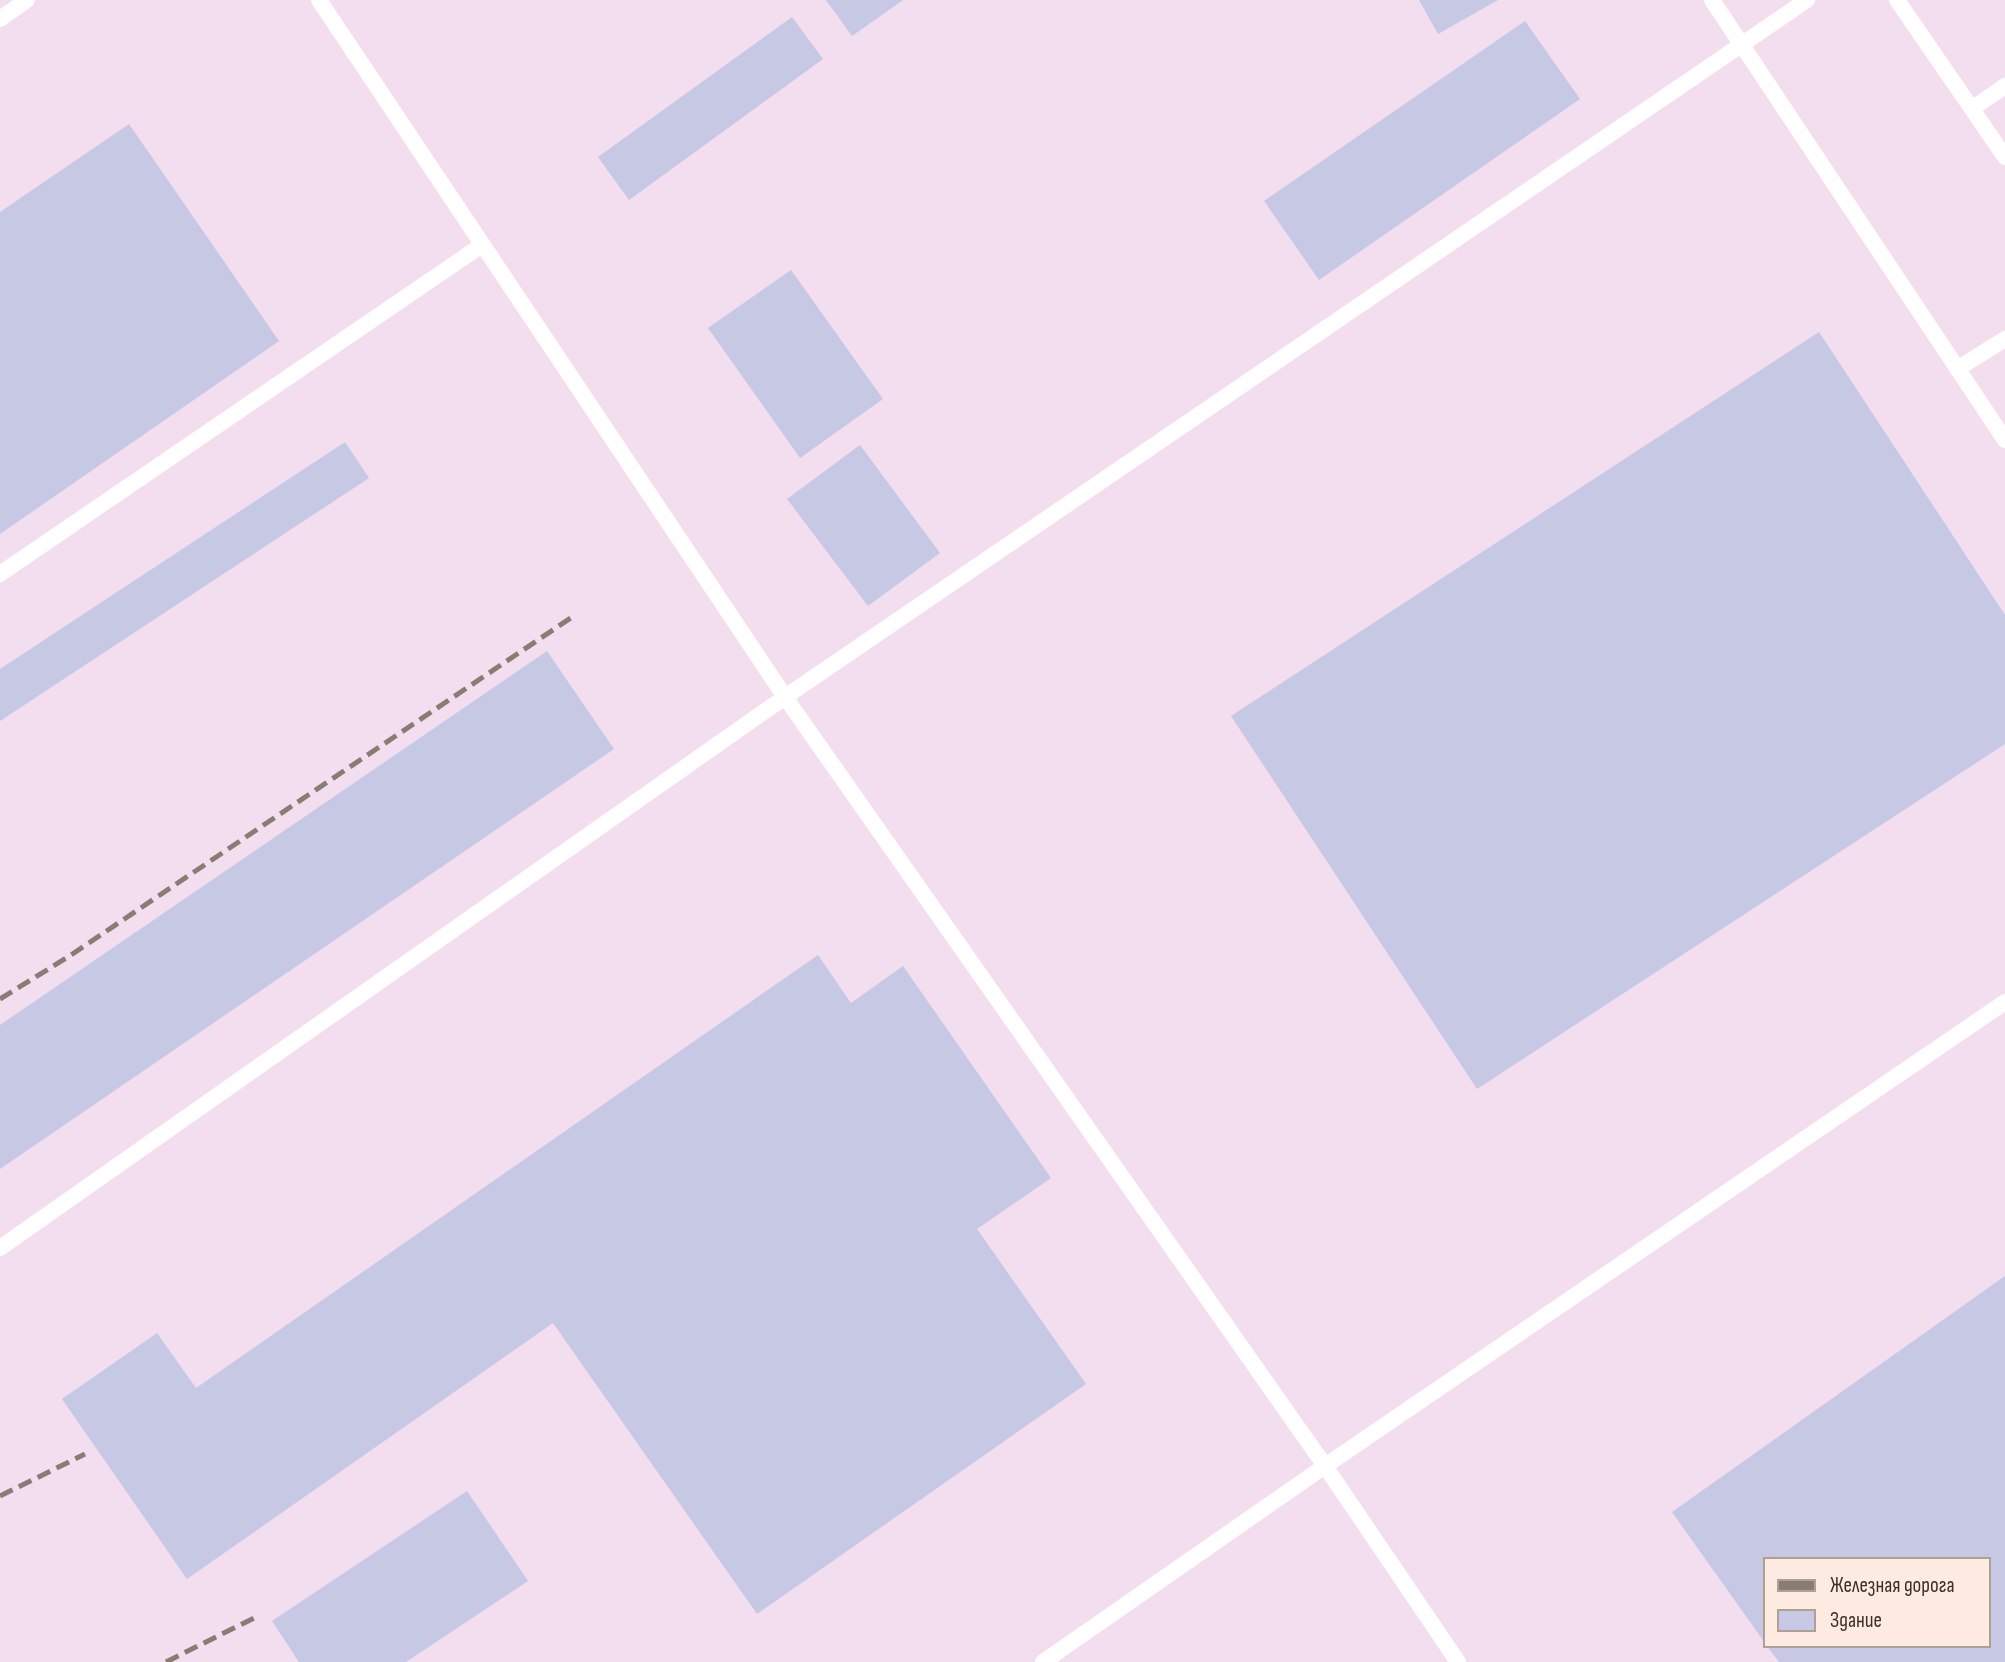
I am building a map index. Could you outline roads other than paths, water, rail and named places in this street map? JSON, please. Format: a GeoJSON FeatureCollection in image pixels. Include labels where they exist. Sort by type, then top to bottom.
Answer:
{"type":"FeatureCollection","features":[{"type":"Feature","properties":{"kind":"lane"},"geometry":{"type":"LineString","coordinates":[[0,19],[27,0]]}},
{"type":"Feature","properties":{"kind":"lane"},"geometry":{"type":"LineString","coordinates":[[319,0],[785,697],[1325,1466],[1458,1662]]}},
{"type":"Feature","properties":{"kind":"lane"},"geometry":{"type":"LineString","coordinates":[[1712,0],[2005,440]]}},
{"type":"Feature","properties":{"kind":"lane"},"geometry":{"type":"LineString","coordinates":[[0,1248],[785,697],[1807,0]]}},
{"type":"Feature","properties":{"kind":"lane"},"geometry":{"type":"LineString","coordinates":[[1897,0],[2005,157]]}},
{"type":"Feature","properties":{"kind":"lane"},"geometry":{"type":"LineString","coordinates":[[1973,108],[2005,86]]}},
{"type":"Feature","properties":{"kind":"lane"},"geometry":{"type":"LineString","coordinates":[[0,574],[482,246]]}},
{"type":"Feature","properties":{"kind":"lane"},"geometry":{"type":"LineString","coordinates":[[1958,369],[2005,339]]}},
{"type":"Feature","properties":{"kind":"lane"},"geometry":{"type":"LineString","coordinates":[[1042,1662],[2005,1002]]}},
{"type":"Feature","properties":{"kind":"railway"},"geometry":{"type":"LineString","coordinates":[[0,999],[71,955],[575,615]]}},
{"type":"Feature","properties":{"kind":"railway"},"geometry":{"type":"LineString","coordinates":[[0,1496],[85,1454]]}},
{"type":"Feature","properties":{"kind":"railway"},"geometry":{"type":"LineString","coordinates":[[166,1662],[258,1616]]}}]}
